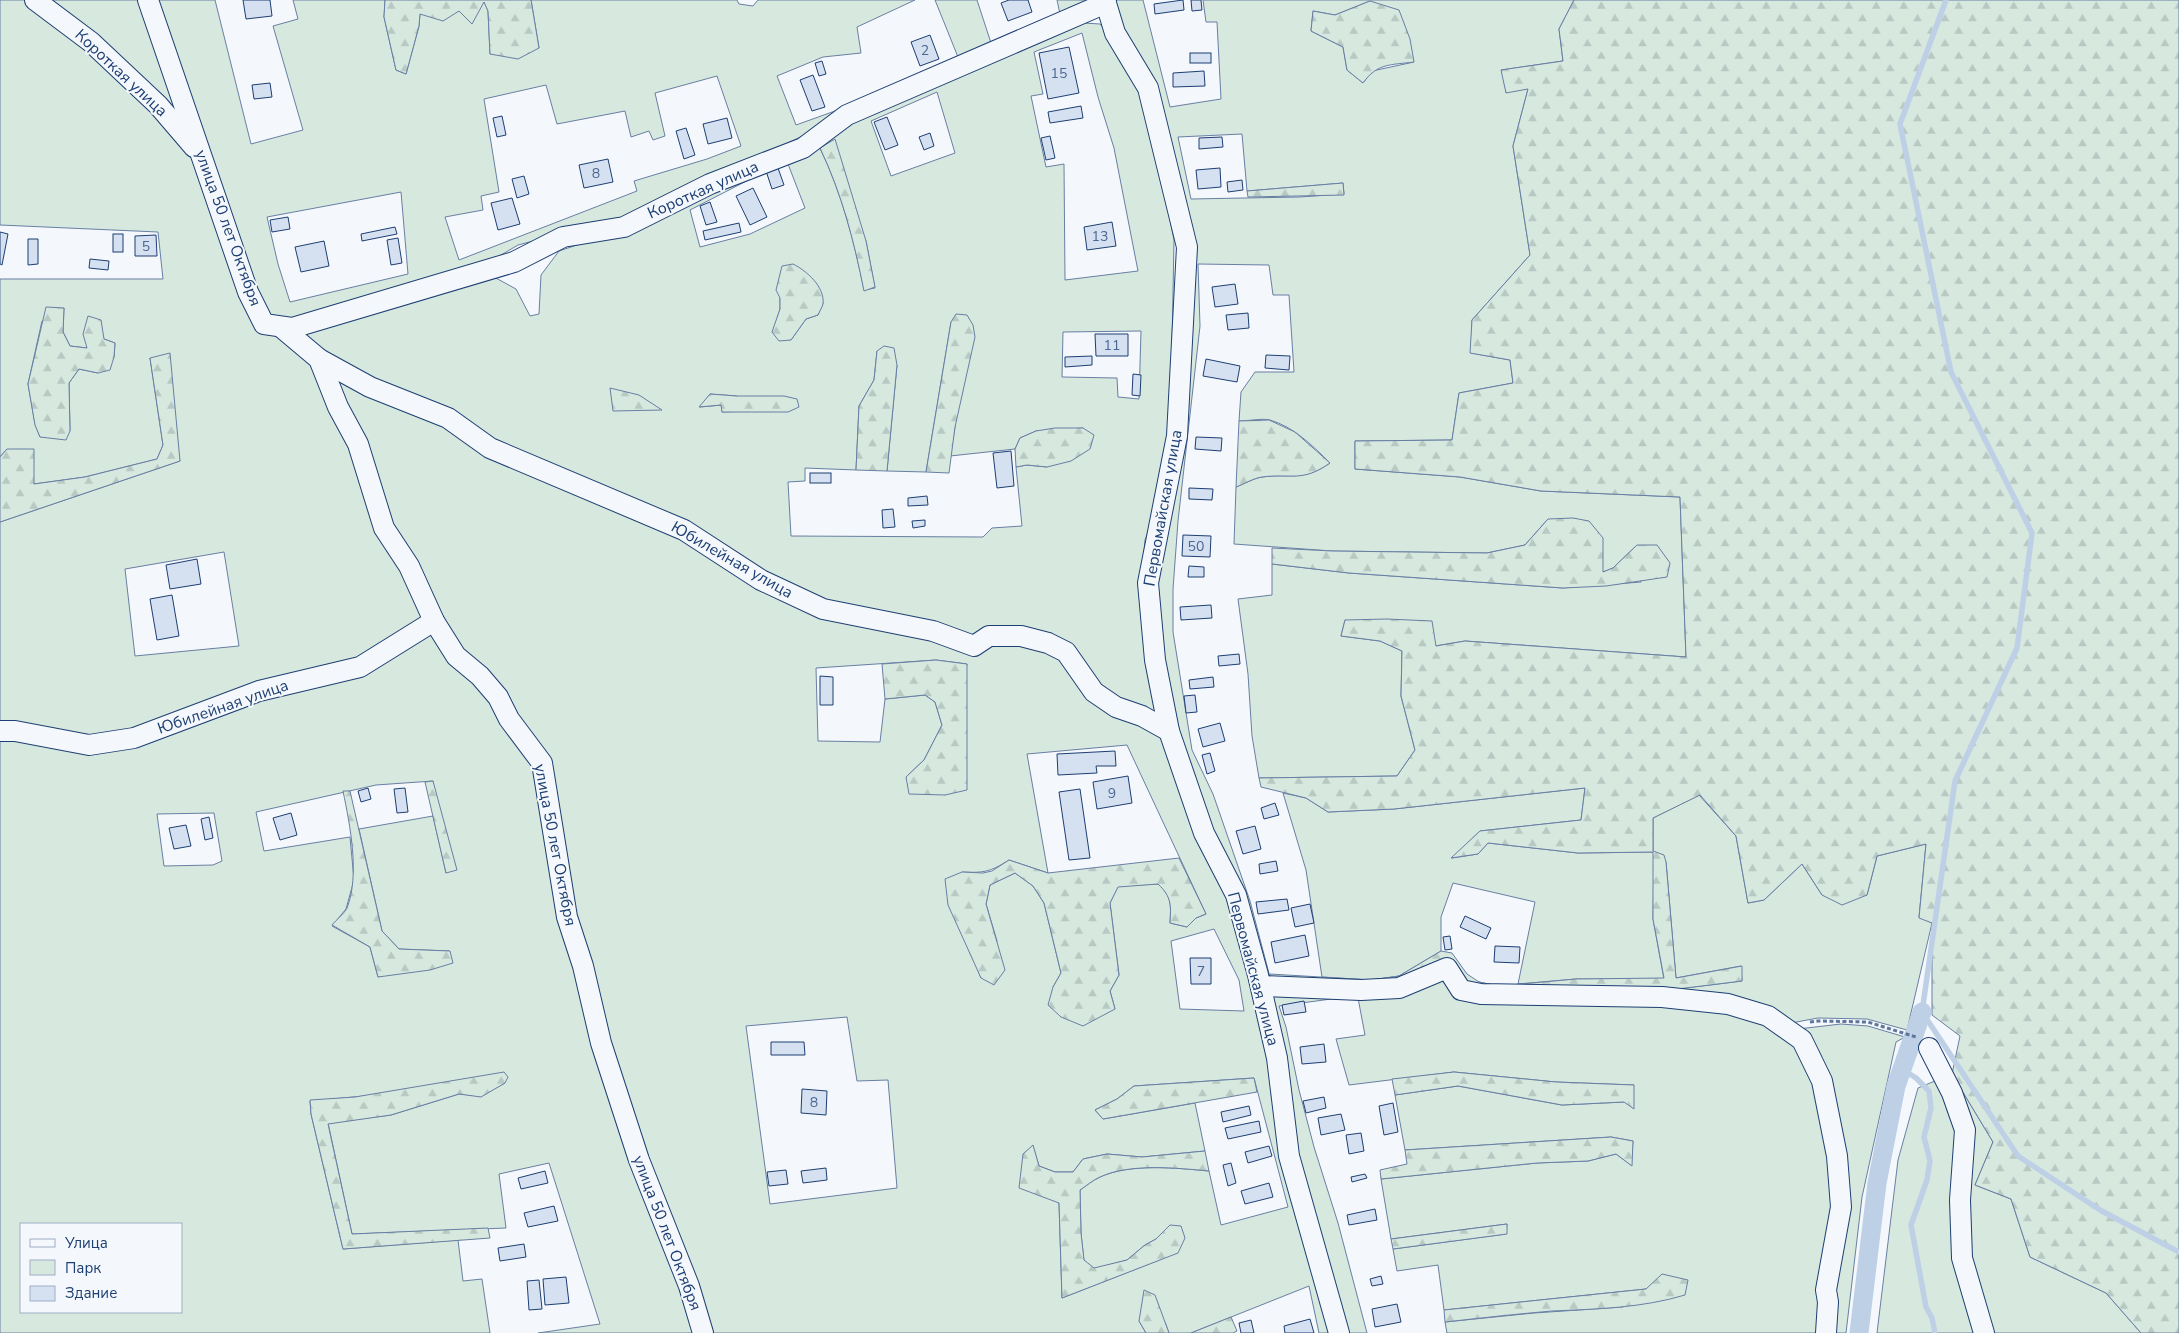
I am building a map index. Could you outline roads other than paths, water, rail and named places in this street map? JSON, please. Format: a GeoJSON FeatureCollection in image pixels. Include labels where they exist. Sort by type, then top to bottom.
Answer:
{"type":"FeatureCollection","features":[{"type":"Feature","properties":{"kind":"street","name":"Короткая улица"},"geometry":{"type":"LineString","coordinates":[[35,0],[98,48],[158,105],[200,154]]}},
{"type":"Feature","properties":{"kind":"street","name":"улица 50 лет Октября"},"geometry":{"type":"LineString","coordinates":[[148,0],[248,292],[264,324],[281,327],[319,359],[338,407],[358,444],[384,528],[409,566],[434,621],[456,656],[480,676],[498,697],[508,719],[542,763],[567,917],[584,966],[601,1043],[639,1160],[689,1286],[703,1333]]}},
{"type":"Feature","properties":{"kind":"street","name":"Короткая улица"},"geometry":{"type":"LineString","coordinates":[[281,327],[292,328],[514,262],[563,237],[624,226],[710,184],[803,148],[847,115],[1106,1]]}},
{"type":"Feature","properties":{"kind":"street","name":"Первомайская улица"},"geometry":{"type":"LineString","coordinates":[[1106,1],[1115,33],[1148,88],[1187,247],[1177,436],[1148,584],[1155,660],[1169,731],[1204,833],[1236,895],[1261,986],[1277,1058],[1289,1156],[1339,1333]]}},
{"type":"Feature","properties":{"kind":"street","name":"Юбилейная улица"},"geometry":{"type":"LineString","coordinates":[[319,359],[370,387],[448,418],[490,448],[684,530],[761,580],[823,609],[934,631],[974,646],[989,636],[1021,636],[1048,643],[1066,652],[1094,692],[1116,707],[1142,716],[1169,731]]}},
{"type":"Feature","properties":{"kind":"street","name":"Юбилейная улица"},"geometry":{"type":"LineString","coordinates":[[0,731],[15,731],[89,745],[134,738],[259,691],[360,667],[434,621]]}},
{"type":"Feature","properties":{"kind":"street"},"geometry":{"type":"LineString","coordinates":[[1261,986],[1361,990],[1398,988],[1447,968],[1461,990],[1482,994],[1662,997],[1728,1004],[1768,1016],[1802,1040],[1822,1081],[1837,1156],[1841,1207],[1826,1290],[1828,1302],[1826,1333]]}},
{"type":"Feature","properties":{"kind":"street"},"geometry":{"type":"LineString","coordinates":[[1929,1048],[1952,1093],[1964,1130],[1960,1200],[1962,1258],[1984,1333]]}},
{"type":"Feature","properties":{"kind":"waterway"},"geometry":{"type":"LineString","coordinates":[[1946,0],[1900,124],[1951,372],[2032,533],[2017,648],[1955,781],[1922,1012],[2018,1156],[2100,1210],[2179,1252]]}},
{"type":"Feature","properties":{"kind":"waterway"},"geometry":{"type":"LineString","coordinates":[[1859,1333],[1877,1183],[1896,1086],[1922,1012]]}},
{"type":"Feature","properties":{"kind":"waterway"},"geometry":{"type":"LineString","coordinates":[[1902,1069],[1916,1078],[1929,1091],[1931,1108],[1924,1137],[1930,1161],[1927,1180],[1911,1225],[1926,1307],[1932,1318],[1935,1333]]}}]}
